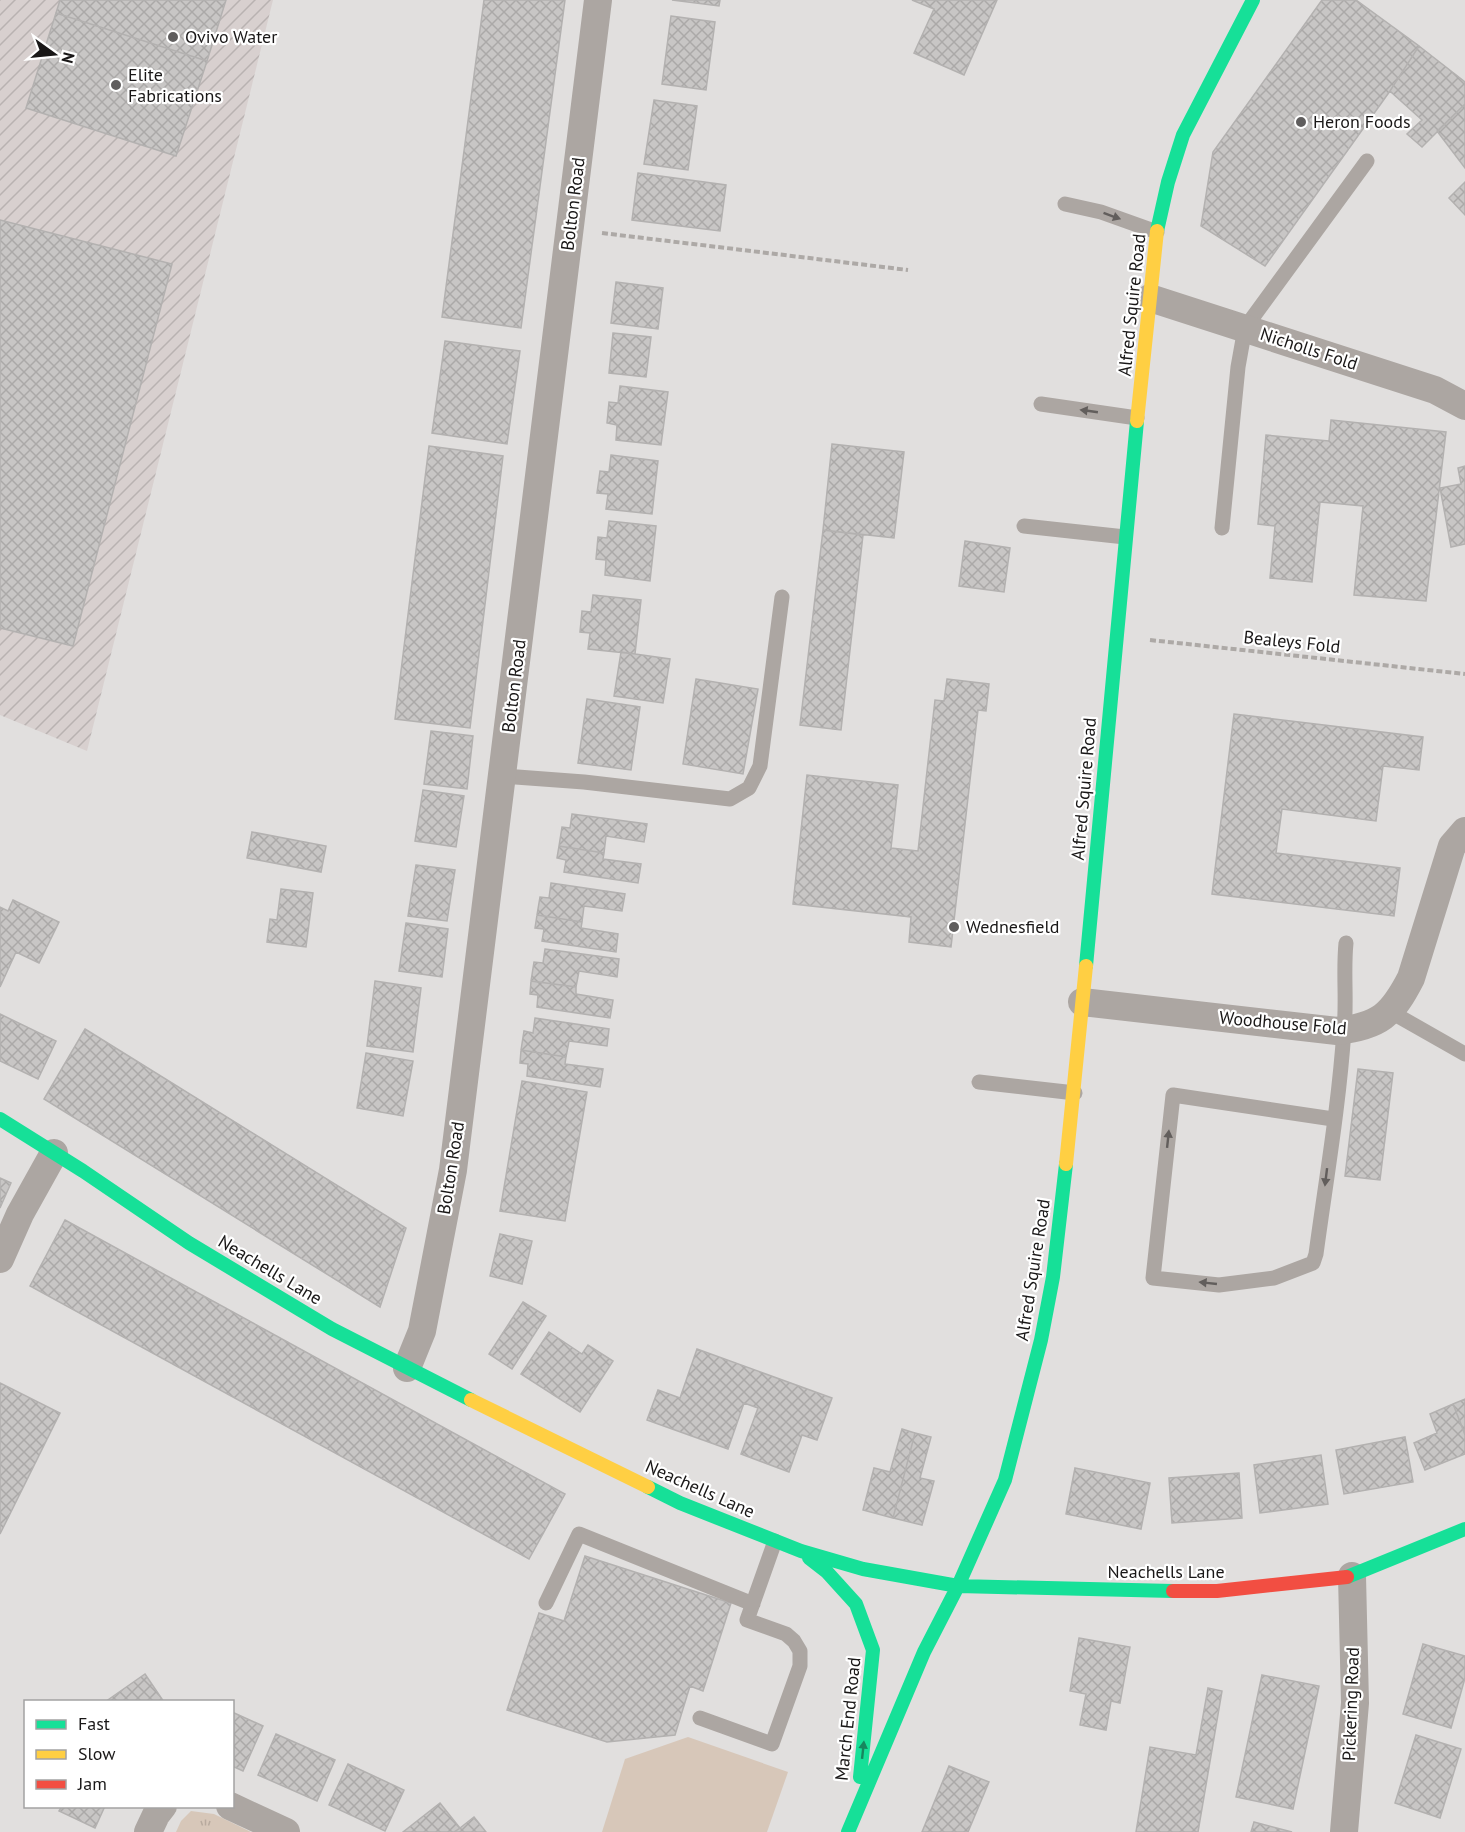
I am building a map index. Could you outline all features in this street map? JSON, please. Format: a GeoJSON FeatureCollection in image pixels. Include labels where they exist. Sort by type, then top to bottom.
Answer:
{"type":"FeatureCollection","features":[{"type":"Feature","properties":{"kind":"street","name":"Bolton Road"},"geometry":{"type":"LineString","coordinates":[[407,1368],[422,1331],[453,1170],[598,0]]}},
{"type":"Feature","properties":{"kind":"street","name":"Alfred Squire Road"},"geometry":{"type":"LineString","coordinates":[[958,1586],[1005,1480],[1041,1340],[1053,1277],[1076,1093],[1082,1002],[1125,537],[1157,232],[1168,182],[1183,135],[1253,0]]}},
{"type":"Feature","properties":{"kind":"street","name":"Nicholls Fold"},"geometry":{"type":"LineString","coordinates":[[1150,298],[1435,390],[1465,406]]}},
{"type":"Feature","properties":{"kind":"street"},"geometry":{"type":"LineString","coordinates":[[1391,1012],[1411,978],[1452,846],[1465,831]]}},
{"type":"Feature","properties":{"kind":"street","name":"Woodhouse Fold"},"geometry":{"type":"LineString","coordinates":[[1082,1002],[1344,1030],[1375,1022],[1391,1012]]}},
{"type":"Feature","properties":{"kind":"street","name":"Neachells Lane"},"geometry":{"type":"LineString","coordinates":[[0,1119],[189,1243],[332,1329],[680,1503],[801,1551],[863,1569],[958,1586],[1217,1591],[1352,1576],[1465,1529]]}},
{"type":"Feature","properties":{"kind":"street"},"geometry":{"type":"LineString","coordinates":[[0,1259],[20,1214],[54,1153]]}},
{"type":"Feature","properties":{"kind":"street","name":"March End Road"},"geometry":{"type":"LineString","coordinates":[[801,1551],[827,1572],[856,1604],[873,1650],[857,1809]]}},
{"type":"Feature","properties":{"kind":"street","name":"Pickering Road"},"geometry":{"type":"LineString","coordinates":[[1344,1832],[1355,1703],[1352,1576]]}},
{"type":"Feature","properties":{"kind":"street","name":"March End Road"},"geometry":{"type":"LineString","coordinates":[[848,1832],[924,1652],[958,1586]]}},
{"type":"Feature","properties":{"kind":"street"},"geometry":{"type":"LineString","coordinates":[[148,1832],[162,1808]]}},
{"type":"Feature","properties":{"kind":"street"},"geometry":{"type":"LineString","coordinates":[[234,1808],[286,1832]]}},
{"type":"Feature","properties":{"kind":"lane"},"geometry":{"type":"LineString","coordinates":[[1222,528],[1238,367],[1245,328],[1367,161]]}},
{"type":"Feature","properties":{"kind":"lane"},"geometry":{"type":"LineString","coordinates":[[1065,204],[1101,212],[1157,232]]}},
{"type":"Feature","properties":{"kind":"lane"},"geometry":{"type":"LineString","coordinates":[[1041,404],[1137,418]]}},
{"type":"Feature","properties":{"kind":"lane"},"geometry":{"type":"LineString","coordinates":[[1024,526],[1125,537]]}},
{"type":"Feature","properties":{"kind":"lane"},"geometry":{"type":"LineString","coordinates":[[503,776],[584,782],[730,799],[749,788],[760,766],[782,597]]}},
{"type":"Feature","properties":{"kind":"lane"},"geometry":{"type":"LineString","coordinates":[[1333,1119],[1173,1095],[1153,1278],[1219,1284],[1274,1278],[1313,1263],[1316,1254],[1333,1119],[1344,1030],[1343,970],[1346,943]]}},
{"type":"Feature","properties":{"kind":"lane"},"geometry":{"type":"LineString","coordinates":[[1391,1012],[1465,1054]]}},
{"type":"Feature","properties":{"kind":"lane"},"geometry":{"type":"LineString","coordinates":[[979,1082],[1076,1093]]}},
{"type":"Feature","properties":{"kind":"lane"},"geometry":{"type":"LineString","coordinates":[[546,1603],[579,1534],[753,1604]]}},
{"type":"Feature","properties":{"kind":"lane"},"geometry":{"type":"LineString","coordinates":[[700,1718],[772,1744],[800,1666],[800,1650],[786,1634],[747,1620],[775,1541]]}},
{"type":"Feature","properties":{"kind":"path"},"geometry":{"type":"LineString","coordinates":[[570,229],[908,270]]}},
{"type":"Feature","properties":{"kind":"path","name":"Bealeys Fold"},"geometry":{"type":"LineString","coordinates":[[1116,637],[1465,674]]}},
{"type":"Feature","properties":{"kind":"shaded area"},"geometry":{"type":"Polygon","coordinates":[[[0,0],[273,0],[87,751],[0,715],[0,0]]]}},
{"type":"Feature","properties":{"kind":"green space"},"geometry":{"type":"Polygon","coordinates":[[[688,1737],[788,1772],[767,1832],[602,1832],[625,1759],[688,1737]]]}},
{"type":"Feature","properties":{"kind":"green space"},"geometry":{"type":"Polygon","coordinates":[[[191,1811],[214,1814],[251,1832],[176,1832],[181,1821],[191,1811]]]}},
{"type":"Feature","properties":{"kind":"building","name":"Ovivo Water"},"geometry":{"type":"Polygon","coordinates":[[[60,0],[226,0],[207,61],[56,13],[60,0]]]}},
{"type":"Feature","properties":{"kind":"building"},"geometry":{"type":"Polygon","coordinates":[[[484,0],[565,0],[521,328],[442,317],[484,0]]]}},
{"type":"Feature","properties":{"kind":"building"},"geometry":{"type":"Polygon","coordinates":[[[672,0],[720,0],[719,6],[672,0]]]}},
{"type":"Feature","properties":{"kind":"building"},"geometry":{"type":"Polygon","coordinates":[[[912,0],[997,0],[964,75],[914,53],[934,9],[912,0]]]}},
{"type":"Feature","properties":{"kind":"building","name":"Heron Foods"},"geometry":{"type":"Polygon","coordinates":[[[1322,0],[1356,0],[1419,46],[1390,91],[1265,266],[1201,226],[1213,152],[1322,0]]]}},
{"type":"Feature","properties":{"kind":"building","name":"Elite Fabrications"},"geometry":{"type":"Polygon","coordinates":[[[56,13],[207,61],[176,156],[26,108],[56,13]]]}},
{"type":"Feature","properties":{"kind":"building"},"geometry":{"type":"Polygon","coordinates":[[[671,16],[715,22],[706,90],[662,84],[671,16]]]}},
{"type":"Feature","properties":{"kind":"building"},"geometry":{"type":"Polygon","coordinates":[[[1419,46],[1465,82],[1465,104],[1422,147],[1407,134],[1422,120],[1390,91],[1419,46]]]}},
{"type":"Feature","properties":{"kind":"building"},"geometry":{"type":"Polygon","coordinates":[[[654,100],[697,106],[688,170],[644,164],[654,100]]]}},
{"type":"Feature","properties":{"kind":"building"},"geometry":{"type":"Polygon","coordinates":[[[1465,104],[1465,168],[1437,131],[1465,104]]]}},
{"type":"Feature","properties":{"kind":"building"},"geometry":{"type":"Polygon","coordinates":[[[638,173],[726,185],[720,231],[632,220],[638,173]]]}},
{"type":"Feature","properties":{"kind":"building"},"geometry":{"type":"Polygon","coordinates":[[[1465,182],[1465,215],[1449,198],[1465,182]]]}},
{"type":"Feature","properties":{"kind":"building"},"geometry":{"type":"Polygon","coordinates":[[[0,220],[172,264],[73,646],[0,628],[0,220]]]}},
{"type":"Feature","properties":{"kind":"building"},"geometry":{"type":"Polygon","coordinates":[[[616,282],[663,288],[658,329],[611,323],[616,282]]]}},
{"type":"Feature","properties":{"kind":"building"},"geometry":{"type":"Polygon","coordinates":[[[613,333],[651,337],[646,377],[609,373],[613,333]]]}},
{"type":"Feature","properties":{"kind":"building"},"geometry":{"type":"Polygon","coordinates":[[[445,341],[520,351],[507,444],[432,433],[445,341]]]}},
{"type":"Feature","properties":{"kind":"building"},"geometry":{"type":"Polygon","coordinates":[[[620,386],[668,392],[661,445],[616,440],[617,425],[607,423],[609,402],[618,403],[620,386]]]}},
{"type":"Feature","properties":{"kind":"building"},"geometry":{"type":"Polygon","coordinates":[[[1331,420],[1446,432],[1426,601],[1354,595],[1363,506],[1320,502],[1312,582],[1270,578],[1275,526],[1258,524],[1266,435],[1329,441],[1331,420]]]}},
{"type":"Feature","properties":{"kind":"building"},"geometry":{"type":"Polygon","coordinates":[[[832,444],[904,452],[894,538],[823,530],[832,444]]]}},
{"type":"Feature","properties":{"kind":"building"},"geometry":{"type":"Polygon","coordinates":[[[429,446],[503,456],[470,728],[395,719],[429,446]]]}},
{"type":"Feature","properties":{"kind":"building"},"geometry":{"type":"Polygon","coordinates":[[[611,455],[658,461],[652,514],[606,509],[608,494],[597,493],[600,471],[609,472],[611,455]]]}},
{"type":"Feature","properties":{"kind":"building"},"geometry":{"type":"Polygon","coordinates":[[[1465,466],[1465,544],[1451,547],[1440,488],[1461,484],[1458,468],[1465,466]]]}},
{"type":"Feature","properties":{"kind":"building"},"geometry":{"type":"Polygon","coordinates":[[[609,521],[656,526],[650,581],[605,575],[606,560],[596,559],[598,537],[607,538],[609,521]]]}},
{"type":"Feature","properties":{"kind":"building"},"geometry":{"type":"Polygon","coordinates":[[[823,530],[863,535],[841,730],[800,725],[823,530]]]}},
{"type":"Feature","properties":{"kind":"building"},"geometry":{"type":"Polygon","coordinates":[[[965,541],[1010,548],[1004,592],[959,586],[965,541]]]}},
{"type":"Feature","properties":{"kind":"building"},"geometry":{"type":"Polygon","coordinates":[[[593,595],[641,600],[635,654],[588,649],[590,633],[580,632],[582,611],[591,612],[593,595]]]}},
{"type":"Feature","properties":{"kind":"building"},"geometry":{"type":"Polygon","coordinates":[[[621,652],[670,659],[663,703],[614,696],[621,652]]]}},
{"type":"Feature","properties":{"kind":"building"},"geometry":{"type":"Polygon","coordinates":[[[696,679],[758,689],[743,774],[683,764],[696,679]]]}},
{"type":"Feature","properties":{"kind":"building"},"geometry":{"type":"Polygon","coordinates":[[[947,679],[989,684],[986,711],[978,710],[951,947],[909,942],[911,917],[793,904],[807,775],[898,785],[891,848],[918,851],[935,700],[944,701],[947,679]]]}},
{"type":"Feature","properties":{"kind":"building"},"geometry":{"type":"Polygon","coordinates":[[[587,699],[640,707],[631,770],[578,763],[587,699]]]}},
{"type":"Feature","properties":{"kind":"building"},"geometry":{"type":"Polygon","coordinates":[[[1234,714],[1423,737],[1419,770],[1383,766],[1376,821],[1282,809],[1276,853],[1400,868],[1394,916],[1212,894],[1234,714]]]}},
{"type":"Feature","properties":{"kind":"building"},"geometry":{"type":"Polygon","coordinates":[[[431,731],[473,736],[467,789],[424,784],[431,731]]]}},
{"type":"Feature","properties":{"kind":"building"},"geometry":{"type":"Polygon","coordinates":[[[423,790],[464,796],[456,847],[415,841],[423,790]]]}},
{"type":"Feature","properties":{"kind":"building"},"geometry":{"type":"Polygon","coordinates":[[[572,814],[647,824],[644,842],[606,836],[604,853],[559,846],[562,827],[570,828],[572,814]]]}},
{"type":"Feature","properties":{"kind":"building"},"geometry":{"type":"Polygon","coordinates":[[[252,832],[326,846],[321,872],[247,858],[252,832]]]}},
{"type":"Feature","properties":{"kind":"building"},"geometry":{"type":"Polygon","coordinates":[[[559,846],[604,853],[603,859],[641,864],[638,883],[564,872],[566,860],[557,858],[559,846]]]}},
{"type":"Feature","properties":{"kind":"building"},"geometry":{"type":"Polygon","coordinates":[[[416,865],[455,870],[447,921],[408,916],[416,865]]]}},
{"type":"Feature","properties":{"kind":"building"},"geometry":{"type":"Polygon","coordinates":[[[551,883],[625,894],[622,911],[584,906],[582,922],[537,915],[540,897],[549,898],[551,883]]]}},
{"type":"Feature","properties":{"kind":"building"},"geometry":{"type":"Polygon","coordinates":[[[281,889],[313,893],[306,947],[267,942],[270,919],[277,920],[281,889]]]}},
{"type":"Feature","properties":{"kind":"building"},"geometry":{"type":"Polygon","coordinates":[[[13,900],[59,922],[39,963],[16,952],[0,987],[0,907],[8,911],[13,900]]]}},
{"type":"Feature","properties":{"kind":"building"},"geometry":{"type":"Polygon","coordinates":[[[537,915],[582,922],[581,928],[618,934],[616,952],[542,941],[544,929],[535,928],[537,915]]]}},
{"type":"Feature","properties":{"kind":"building"},"geometry":{"type":"Polygon","coordinates":[[[406,923],[448,929],[442,977],[399,971],[406,923]]]}},
{"type":"Feature","properties":{"kind":"building"},"geometry":{"type":"Polygon","coordinates":[[[545,949],[619,959],[617,977],[579,971],[576,987],[531,981],[534,962],[543,963],[545,949]]]}},
{"type":"Feature","properties":{"kind":"building"},"geometry":{"type":"Polygon","coordinates":[[[375,981],[421,988],[413,1052],[367,1046],[375,981]]]}},
{"type":"Feature","properties":{"kind":"building"},"geometry":{"type":"Polygon","coordinates":[[[531,981],[576,987],[576,994],[613,1000],[610,1018],[537,1007],[538,995],[530,994],[531,981]]]}},
{"type":"Feature","properties":{"kind":"building"},"geometry":{"type":"Polygon","coordinates":[[[0,1014],[56,1041],[38,1079],[0,1061],[0,1014]]]}},
{"type":"Feature","properties":{"kind":"building"},"geometry":{"type":"Polygon","coordinates":[[[535,1018],[609,1029],[607,1046],[569,1041],[566,1057],[521,1050],[524,1031],[533,1033],[535,1018]]]}},
{"type":"Feature","properties":{"kind":"building"},"geometry":{"type":"Polygon","coordinates":[[[85,1029],[406,1228],[380,1307],[44,1099],[85,1029]]]}},
{"type":"Feature","properties":{"kind":"building"},"geometry":{"type":"Polygon","coordinates":[[[521,1050],[566,1057],[565,1064],[603,1069],[600,1087],[527,1076],[528,1064],[520,1063],[521,1050]]]}},
{"type":"Feature","properties":{"kind":"building"},"geometry":{"type":"Polygon","coordinates":[[[366,1053],[413,1061],[403,1116],[357,1108],[366,1053]]]}},
{"type":"Feature","properties":{"kind":"building"},"geometry":{"type":"Polygon","coordinates":[[[1358,1069],[1393,1073],[1380,1180],[1345,1176],[1358,1069]]]}},
{"type":"Feature","properties":{"kind":"building"},"geometry":{"type":"Polygon","coordinates":[[[522,1081],[587,1092],[565,1221],[500,1211],[522,1081]]]}},
{"type":"Feature","properties":{"kind":"building"},"geometry":{"type":"Polygon","coordinates":[[[0,1178],[11,1183],[0,1208],[0,1178]]]}},
{"type":"Feature","properties":{"kind":"building"},"geometry":{"type":"Polygon","coordinates":[[[65,1220],[565,1494],[529,1559],[30,1286],[65,1220]]]}},
{"type":"Feature","properties":{"kind":"building"},"geometry":{"type":"Polygon","coordinates":[[[500,1234],[532,1241],[522,1284],[490,1276],[500,1234]]]}},
{"type":"Feature","properties":{"kind":"building"},"geometry":{"type":"Polygon","coordinates":[[[523,1302],[546,1316],[512,1369],[489,1354],[523,1302]]]}},
{"type":"Feature","properties":{"kind":"building"},"geometry":{"type":"Polygon","coordinates":[[[549,1332],[582,1354],[588,1345],[613,1361],[580,1412],[521,1374],[549,1332]]]}},
{"type":"Feature","properties":{"kind":"building"},"geometry":{"type":"Polygon","coordinates":[[[697,1349],[832,1398],[817,1440],[802,1435],[789,1472],[741,1454],[758,1408],[744,1403],[728,1449],[647,1420],[658,1390],[680,1398],[697,1349]]]}},
{"type":"Feature","properties":{"kind":"building"},"geometry":{"type":"Polygon","coordinates":[[[0,1383],[60,1413],[0,1534],[0,1383]]]}},
{"type":"Feature","properties":{"kind":"building"},"geometry":{"type":"Polygon","coordinates":[[[1465,1399],[1465,1435],[1453,1404],[1465,1399]]]}},
{"type":"Feature","properties":{"kind":"building"},"geometry":{"type":"Polygon","coordinates":[[[1453,1404],[1465,1434],[1465,1454],[1425,1470],[1414,1443],[1437,1433],[1430,1414],[1453,1404]]]}},
{"type":"Feature","properties":{"kind":"building"},"geometry":{"type":"Polygon","coordinates":[[[902,1429],[915,1433],[893,1518],[863,1510],[874,1468],[890,1472],[902,1429]]]}},
{"type":"Feature","properties":{"kind":"building"},"geometry":{"type":"Polygon","coordinates":[[[915,1433],[931,1437],[920,1478],[934,1481],[922,1525],[893,1518],[915,1433]]]}},
{"type":"Feature","properties":{"kind":"building"},"geometry":{"type":"Polygon","coordinates":[[[1405,1437],[1413,1482],[1344,1494],[1336,1450],[1405,1437]]]}},
{"type":"Feature","properties":{"kind":"building"},"geometry":{"type":"Polygon","coordinates":[[[1321,1455],[1328,1504],[1260,1513],[1254,1465],[1321,1455]]]}},
{"type":"Feature","properties":{"kind":"building"},"geometry":{"type":"Polygon","coordinates":[[[1075,1468],[1150,1483],[1141,1529],[1066,1514],[1075,1468]]]}},
{"type":"Feature","properties":{"kind":"building"},"geometry":{"type":"Polygon","coordinates":[[[1239,1473],[1242,1518],[1172,1523],[1169,1478],[1239,1473]]]}},
{"type":"Feature","properties":{"kind":"building"},"geometry":{"type":"Polygon","coordinates":[[[585,1556],[731,1603],[703,1691],[690,1686],[675,1735],[607,1742],[507,1710],[539,1613],[564,1621],[585,1556]]]}},
{"type":"Feature","properties":{"kind":"building"},"geometry":{"type":"Polygon","coordinates":[[[1079,1638],[1130,1647],[1120,1703],[1111,1701],[1106,1730],[1080,1725],[1086,1694],[1070,1691],[1079,1638]]]}},
{"type":"Feature","properties":{"kind":"building"},"geometry":{"type":"Polygon","coordinates":[[[1423,1644],[1465,1656],[1465,1678],[1451,1728],[1403,1714],[1423,1644]]]}},
{"type":"Feature","properties":{"kind":"building"},"geometry":{"type":"Polygon","coordinates":[[[145,1674],[163,1700],[108,1700],[145,1674]]]}},
{"type":"Feature","properties":{"kind":"building"},"geometry":{"type":"Polygon","coordinates":[[[1262,1675],[1319,1686],[1293,1809],[1236,1797],[1262,1675]]]}},
{"type":"Feature","properties":{"kind":"building"},"geometry":{"type":"Polygon","coordinates":[[[1208,1688],[1222,1691],[1198,1832],[1136,1832],[1150,1747],[1196,1755],[1208,1688]]]}},
{"type":"Feature","properties":{"kind":"building"},"geometry":{"type":"Polygon","coordinates":[[[234,1713],[263,1726],[243,1771],[234,1767],[234,1713]]]}},
{"type":"Feature","properties":{"kind":"building"},"geometry":{"type":"Polygon","coordinates":[[[276,1734],[335,1760],[317,1801],[258,1775],[276,1734]]]}},
{"type":"Feature","properties":{"kind":"building"},"geometry":{"type":"Polygon","coordinates":[[[1416,1735],[1461,1749],[1440,1818],[1395,1803],[1416,1735]]]}},
{"type":"Feature","properties":{"kind":"building"},"geometry":{"type":"Polygon","coordinates":[[[348,1764],[404,1790],[385,1831],[329,1805],[348,1764]]]}},
{"type":"Feature","properties":{"kind":"building"},"geometry":{"type":"Polygon","coordinates":[[[949,1766],[989,1782],[968,1832],[922,1832],[949,1766]]]}},
{"type":"Feature","properties":{"kind":"building"},"geometry":{"type":"Polygon","coordinates":[[[440,1803],[460,1828],[454,1832],[403,1832],[440,1803]]]}},
{"type":"Feature","properties":{"kind":"building"},"geometry":{"type":"Polygon","coordinates":[[[61,1808],[104,1808],[95,1828],[59,1811],[61,1808]]]}},
{"type":"Feature","properties":{"kind":"building"},"geometry":{"type":"Polygon","coordinates":[[[474,1817],[486,1832],[454,1832],[460,1828],[474,1817]]]}},
{"type":"Feature","properties":{"kind":"building"},"geometry":{"type":"Polygon","coordinates":[[[1254,1822],[1292,1832],[1251,1832],[1254,1822]]]}},
{"type":"Feature","properties":{"kind":"traffic: fast"},"geometry":{"type":"LineString","coordinates":[[1157,231],[1168,182],[1183,135],[1253,0]]}},
{"type":"Feature","properties":{"kind":"traffic: fast"},"geometry":{"type":"LineString","coordinates":[[1086,966],[1137,421]]}},
{"type":"Feature","properties":{"kind":"traffic: fast"},"geometry":{"type":"LineString","coordinates":[[0,1119],[83,1171],[189,1243],[332,1329],[471,1400]]}},
{"type":"Feature","properties":{"kind":"traffic: fast"},"geometry":{"type":"LineString","coordinates":[[848,1832],[924,1652],[958,1586],[1005,1480],[1041,1340],[1053,1277],[1066,1164]]}},
{"type":"Feature","properties":{"kind":"traffic: fast"},"geometry":{"type":"LineString","coordinates":[[648,1487],[680,1503],[801,1551],[863,1569],[958,1586],[1173,1591]]}},
{"type":"Feature","properties":{"kind":"traffic: fast"},"geometry":{"type":"LineString","coordinates":[[1347,1577],[1465,1529]]}},
{"type":"Feature","properties":{"kind":"traffic: fast"},"geometry":{"type":"LineString","coordinates":[[809,1558],[827,1572],[856,1604],[873,1650],[860,1777]]}},
{"type":"Feature","properties":{"kind":"traffic: slow"},"geometry":{"type":"LineString","coordinates":[[1137,421],[1157,231]]}},
{"type":"Feature","properties":{"kind":"traffic: slow"},"geometry":{"type":"LineString","coordinates":[[1066,1164],[1086,966]]}},
{"type":"Feature","properties":{"kind":"traffic: slow"},"geometry":{"type":"LineString","coordinates":[[471,1400],[648,1487]]}},
{"type":"Feature","properties":{"kind":"traffic: jam"},"geometry":{"type":"LineString","coordinates":[[1173,1591],[1217,1591],[1347,1577]]}},
{"type":"Feature","properties":{"kind":"place","name":"Ovivo Water"},"geometry":{"type":"Point","coordinates":[173,37]}},
{"type":"Feature","properties":{"kind":"place","name":"Elite Fabrications"},"geometry":{"type":"Point","coordinates":[116,85]}},
{"type":"Feature","properties":{"kind":"place","name":"Heron Foods"},"geometry":{"type":"Point","coordinates":[1301,122]}},
{"type":"Feature","properties":{"kind":"place","name":"Wednesfield"},"geometry":{"type":"Point","coordinates":[954,927]}}]}
